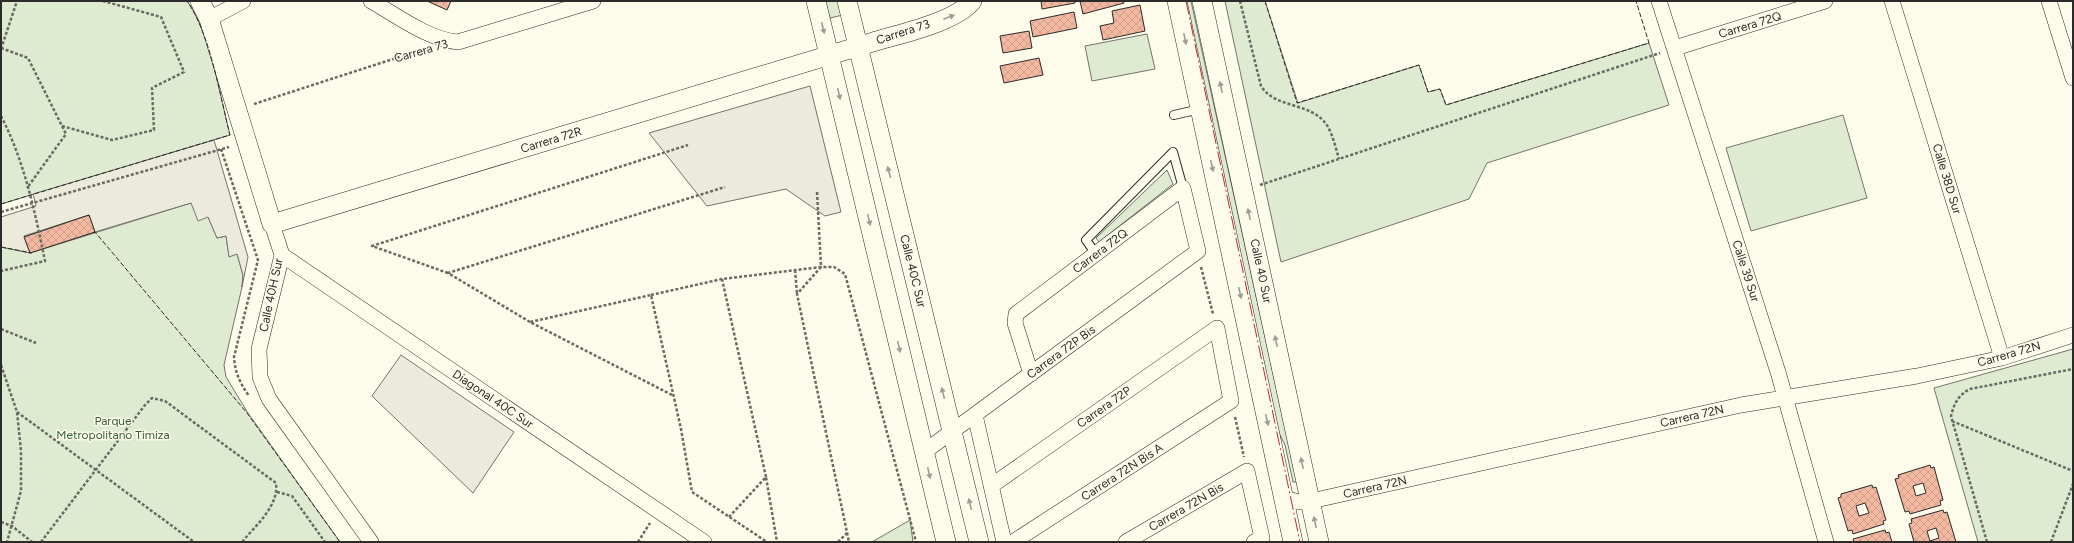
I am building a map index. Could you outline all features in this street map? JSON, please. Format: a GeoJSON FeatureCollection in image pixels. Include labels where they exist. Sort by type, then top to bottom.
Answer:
{"type":"FeatureCollection","features":[{"type":"Feature","properties":{"kind":"street","name":"Calle 40H Sur"},"geometry":{"type":"LineString","coordinates":[[200,1],[209,20],[282,255],[259,349],[260,377],[269,399],[371,542]]}},
{"type":"Feature","properties":{"kind":"street"},"geometry":{"type":"LineString","coordinates":[[209,20],[243,1]]}},
{"type":"Feature","properties":{"kind":"street"},"geometry":{"type":"LineString","coordinates":[[371,1],[435,37],[447,41]]}},
{"type":"Feature","properties":{"kind":"street","name":"Carrera 73"},"geometry":{"type":"LineString","coordinates":[[447,41],[458,42],[467,40],[592,1]]}},
{"type":"Feature","properties":{"kind":"street"},"geometry":{"type":"LineString","coordinates":[[816,1],[946,542]]}},
{"type":"Feature","properties":{"kind":"street","name":"Calle 40C Sur"},"geometry":{"type":"LineString","coordinates":[[847,1],[979,542]]}},
{"type":"Feature","properties":{"kind":"street","name":"Carrera 73"},"geometry":{"type":"LineString","coordinates":[[830,56],[951,17],[967,8],[972,1]]}},
{"type":"Feature","properties":{"kind":"street"},"geometry":{"type":"LineString","coordinates":[[1177,1],[1285,498],[1293,542]]}},
{"type":"Feature","properties":{"kind":"street","name":"Calle 40 Sur"},"geometry":{"type":"LineString","coordinates":[[1202,1],[1319,542]]}},
{"type":"Feature","properties":{"kind":"street","name":"Calle 39 Sur"},"geometry":{"type":"LineString","coordinates":[[1659,1],[1786,397],[1826,542]]}},
{"type":"Feature","properties":{"kind":"street","name":"Carrera 72Q"},"geometry":{"type":"LineString","coordinates":[[1675,48],[1826,1]]}},
{"type":"Feature","properties":{"kind":"street","name":"Calle 38D Sur"},"geometry":{"type":"LineString","coordinates":[[1892,1],[2002,358]]}},
{"type":"Feature","properties":{"kind":"street"},"geometry":{"type":"LineString","coordinates":[[2049,1],[2073,78]]}},
{"type":"Feature","properties":{"kind":"street","name":"Carrera 72R"},"geometry":{"type":"LineString","coordinates":[[272,224],[830,56]]}},
{"type":"Feature","properties":{"kind":"street"},"geometry":{"type":"LineString","coordinates":[[1183,188],[1198,251]]}},
{"type":"Feature","properties":{"kind":"street","name":"Carrera 72Q"},"geometry":{"type":"LineString","coordinates":[[1031,374],[1015,323],[1016,314],[1183,188]]}},
{"type":"Feature","properties":{"kind":"street","name":"Carrera 72P Bis"},"geometry":{"type":"LineString","coordinates":[[924,452],[1198,251]]}},
{"type":"Feature","properties":{"kind":"street","name":"Diagonal 40C Sur"},"geometry":{"type":"LineString","coordinates":[[282,255],[704,542]]}},
{"type":"Feature","properties":{"kind":"street"},"geometry":{"type":"LineString","coordinates":[[1217,328],[1231,401]]}},
{"type":"Feature","properties":{"kind":"street","name":"Carrera 72P"},"geometry":{"type":"LineString","coordinates":[[991,486],[1217,328]]}},
{"type":"Feature","properties":{"kind":"street","name":"Carrera 72N"},"geometry":{"type":"LineString","coordinates":[[1285,498],[1298,502],[1310,501],[1741,405],[1917,376],[2002,358],[2073,335]]}},
{"type":"Feature","properties":{"kind":"street","name":"Carrera 72N Bis A"},"geometry":{"type":"LineString","coordinates":[[1013,542],[1231,401]]}},
{"type":"Feature","properties":{"kind":"street"},"geometry":{"type":"LineString","coordinates":[[974,415],[1004,542]]}},
{"type":"Feature","properties":{"kind":"street"},"geometry":{"type":"LineString","coordinates":[[1247,471],[1258,540]]}},
{"type":"Feature","properties":{"kind":"street","name":"Carrera 72N Bis"},"geometry":{"type":"LineString","coordinates":[[1126,542],[1247,471]]}},
{"type":"Feature","properties":{"kind":"street","name":"Carrera 72N"},"geometry":{"type":"LineString","coordinates":[[1289,522],[1299,509],[1310,501]]}},
{"type":"Feature","properties":{"kind":"lane"},"geometry":{"type":"LineString","coordinates":[[1174,115],[1200,109]]}},
{"type":"Feature","properties":{"kind":"lane"},"geometry":{"type":"LineString","coordinates":[[1096,254],[1086,240],[1174,152],[1183,188]]}},
{"type":"Feature","properties":{"kind":"path"},"geometry":{"type":"LineString","coordinates":[[18,1],[1,48],[28,58],[66,134],[27,188]]}},
{"type":"Feature","properties":{"kind":"path"},"geometry":{"type":"LineString","coordinates":[[62,126],[112,140],[154,130],[152,88],[184,72],[161,18],[103,1]]}},
{"type":"Feature","properties":{"kind":"path"},"geometry":{"type":"LineString","coordinates":[[1240,1],[1260,86],[1269,95],[1277,100],[1300,106],[1321,119],[1329,128],[1339,159]]}},
{"type":"Feature","properties":{"kind":"path","name":"Carrera 73"},"geometry":{"type":"LineString","coordinates":[[250,105],[447,41]]}},
{"type":"Feature","properties":{"kind":"path"},"geometry":{"type":"LineString","coordinates":[[1258,186],[1675,48]]}},
{"type":"Feature","properties":{"kind":"path"},"geometry":{"type":"LineString","coordinates":[[1,116],[9,132],[32,204],[45,260],[1,271]]}},
{"type":"Feature","properties":{"kind":"path"},"geometry":{"type":"LineString","coordinates":[[672,396],[530,322],[448,273],[372,246],[688,145]]}},
{"type":"Feature","properties":{"kind":"path"},"geometry":{"type":"LineString","coordinates":[[1,212],[221,149]]}},
{"type":"Feature","properties":{"kind":"path"},"geometry":{"type":"LineString","coordinates":[[448,273],[725,187]]}},
{"type":"Feature","properties":{"kind":"path"},"geometry":{"type":"LineString","coordinates":[[797,294],[821,266],[817,192]]}},
{"type":"Feature","properties":{"kind":"path"},"geometry":{"type":"LineString","coordinates":[[1198,251],[1217,328]]}},
{"type":"Feature","properties":{"kind":"path"},"geometry":{"type":"LineString","coordinates":[[530,322],[722,279],[821,266],[834,267],[845,274],[916,542]]}},
{"type":"Feature","properties":{"kind":"path"},"geometry":{"type":"LineString","coordinates":[[794,270],[797,294],[849,542]]}},
{"type":"Feature","properties":{"kind":"path"},"geometry":{"type":"LineString","coordinates":[[722,279],[766,477],[777,542]]}},
{"type":"Feature","properties":{"kind":"path"},"geometry":{"type":"LineString","coordinates":[[651,295],[672,396],[681,429],[692,492],[767,542]]}},
{"type":"Feature","properties":{"kind":"path"},"geometry":{"type":"LineString","coordinates":[[1,329],[36,343]]}},
{"type":"Feature","properties":{"kind":"path"},"geometry":{"type":"LineString","coordinates":[[1,365],[17,412],[21,451],[21,491],[7,542]]}},
{"type":"Feature","properties":{"kind":"path"},"geometry":{"type":"LineString","coordinates":[[1987,542],[1952,421],[1951,416],[1957,399],[1962,393],[1970,389],[2073,369]]}},
{"type":"Feature","properties":{"kind":"path"},"geometry":{"type":"LineString","coordinates":[[41,542],[145,405],[152,398],[165,401],[276,483],[277,492],[275,501],[242,542]]}},
{"type":"Feature","properties":{"kind":"path"},"geometry":{"type":"LineString","coordinates":[[1231,401],[1247,471]]}},
{"type":"Feature","properties":{"kind":"path"},"geometry":{"type":"LineString","coordinates":[[17,412],[194,542]]}},
{"type":"Feature","properties":{"kind":"path"},"geometry":{"type":"LineString","coordinates":[[1952,421],[2073,471]]}},
{"type":"Feature","properties":{"kind":"path"},"geometry":{"type":"LineString","coordinates":[[729,517],[766,477]]}},
{"type":"Feature","properties":{"kind":"path"},"geometry":{"type":"LineString","coordinates":[[2051,542],[2073,484]]}},
{"type":"Feature","properties":{"kind":"path"},"geometry":{"type":"LineString","coordinates":[[277,492],[292,496],[325,542]]}},
{"type":"Feature","properties":{"kind":"path"},"geometry":{"type":"LineString","coordinates":[[638,542],[658,511]]}},
{"type":"Feature","properties":{"kind":"path"},"geometry":{"type":"LineString","coordinates":[[1,522],[12,526],[32,542]]}},
{"type":"Feature","properties":{"kind":"path"},"geometry":{"type":"LineString","coordinates":[[838,542],[847,533]]}},
{"type":"Feature","properties":{"kind":"green space"},"geometry":{"type":"Polygon","coordinates":[[[1,1],[187,1],[195,14],[208,47],[230,135],[1,204],[1,1]]]}},
{"type":"Feature","properties":{"kind":"green space"},"geometry":{"type":"Polygon","coordinates":[[[825,1],[840,1],[843,15],[830,18],[825,1]]]}},
{"type":"Feature","properties":{"kind":"green space"},"geometry":{"type":"Polygon","coordinates":[[[1182,1],[1191,1],[1297,482],[1293,482],[1285,445],[1273,421],[1182,1]]]}},
{"type":"Feature","properties":{"kind":"green space"},"geometry":{"type":"Polygon","coordinates":[[[1225,1],[1265,1],[1298,103],[1419,65],[1428,92],[1440,89],[1446,105],[1649,43],[1669,105],[1487,163],[1469,199],[1281,262],[1225,1]]]}},
{"type":"Feature","properties":{"kind":"green space"},"geometry":{"type":"Polygon","coordinates":[[[1147,34],[1155,69],[1092,81],[1085,46],[1147,34]]]}},
{"type":"Feature","properties":{"kind":"green space"},"geometry":{"type":"Polygon","coordinates":[[[1843,115],[1867,198],[1751,231],[1726,148],[1843,115]]]}},
{"type":"Feature","properties":{"kind":"green space"},"geometry":{"type":"Polygon","coordinates":[[[1167,170],[1173,184],[1099,242],[1096,238],[1167,170]]]}},
{"type":"Feature","properties":{"kind":"green space","name":"Parque Metropolitano Timiza"},"geometry":{"type":"Polygon","coordinates":[[[191,203],[208,217],[217,238],[226,236],[229,256],[237,254],[243,275],[242,287],[224,365],[226,377],[248,413],[340,542],[1,542],[1,247],[30,253],[191,203]]]}},
{"type":"Feature","properties":{"kind":"green space"},"geometry":{"type":"Polygon","coordinates":[[[2073,349],[2073,542],[1978,542],[1934,388],[2073,349]]]}},
{"type":"Feature","properties":{"kind":"green space"},"geometry":{"type":"Polygon","coordinates":[[[910,520],[913,542],[872,542],[910,520]]]}},
{"type":"Feature","properties":{"kind":"shaded area"},"geometry":{"type":"Polygon","coordinates":[[[810,86],[841,212],[825,216],[786,189],[707,206],[649,133],[810,86]]]}},
{"type":"Feature","properties":{"kind":"shaded area"},"geometry":{"type":"Polygon","coordinates":[[[214,140],[248,257],[242,287],[243,275],[237,254],[229,257],[226,236],[217,238],[208,217],[198,221],[191,203],[95,232],[89,215],[24,236],[30,253],[1,247],[1,217],[36,206],[33,194],[214,140]]]}},
{"type":"Feature","properties":{"kind":"shaded area"},"geometry":{"type":"Polygon","coordinates":[[[401,355],[514,432],[473,493],[372,396],[401,355]]]}},
{"type":"Feature","properties":{"kind":"building"},"geometry":{"type":"Polygon","coordinates":[[[427,1],[451,1],[447,10],[427,1]]]}},
{"type":"Feature","properties":{"kind":"building"},"geometry":{"type":"Polygon","coordinates":[[[1041,1],[1075,1],[1075,3],[1042,9],[1041,1]]]}},
{"type":"Feature","properties":{"kind":"building"},"geometry":{"type":"Polygon","coordinates":[[[1080,1],[1123,1],[1124,3],[1083,14],[1080,1]]]}},
{"type":"Feature","properties":{"kind":"building"},"geometry":{"type":"Polygon","coordinates":[[[1140,5],[1145,31],[1103,40],[1100,26],[1114,23],[1112,11],[1140,5]]]}},
{"type":"Feature","properties":{"kind":"building"},"geometry":{"type":"Polygon","coordinates":[[[1074,12],[1077,28],[1033,37],[1030,21],[1074,12]]]}},
{"type":"Feature","properties":{"kind":"building"},"geometry":{"type":"Polygon","coordinates":[[[1029,31],[1032,48],[1003,53],[1000,36],[1029,31]]]}},
{"type":"Feature","properties":{"kind":"building"},"geometry":{"type":"Polygon","coordinates":[[[1039,58],[1043,75],[1004,83],[1000,66],[1039,58]]]}},
{"type":"Feature","properties":{"kind":"building"},"geometry":{"type":"Polygon","coordinates":[[[89,215],[95,232],[30,253],[24,237],[89,215]]]}},
{"type":"Feature","properties":{"kind":"building"},"geometry":{"type":"Polygon","coordinates":[[[1930,465],[1931,468],[1934,467],[1943,500],[1940,501],[1941,505],[1910,514],[1909,511],[1905,512],[1895,479],[1899,478],[1898,475],[1930,465]],[[1923,483],[1913,486],[1916,496],[1926,493],[1923,483]]]}},
{"type":"Feature","properties":{"kind":"building"},"geometry":{"type":"Polygon","coordinates":[[[1872,485],[1873,488],[1876,487],[1886,520],[1883,521],[1884,524],[1853,534],[1852,530],[1848,531],[1838,498],[1841,497],[1841,494],[1872,485]],[[1865,503],[1856,506],[1859,516],[1869,513],[1865,503]]]}},
{"type":"Feature","properties":{"kind":"building"},"geometry":{"type":"Polygon","coordinates":[[[1943,510],[1944,513],[1947,512],[1956,542],[1914,542],[1909,524],[1912,523],[1911,519],[1943,510]],[[1936,528],[1927,531],[1930,541],[1939,538],[1936,528]]]}},
{"type":"Feature","properties":{"kind":"building"},"geometry":{"type":"Polygon","coordinates":[[[1885,530],[1886,533],[1889,532],[1892,542],[1854,542],[1853,539],[1885,530]]]}},
{"type":"Feature","properties":{"kind":"fence"},"geometry":{"type":"LineString","coordinates":[[1,204],[230,135],[208,47],[195,14],[187,1]]}},
{"type":"Feature","properties":{"kind":"fence"},"geometry":{"type":"LineString","coordinates":[[1265,1],[1297,103],[1419,65],[1428,92],[1440,89],[1446,105],[1649,43],[1636,1]]}},
{"type":"Feature","properties":{"kind":"fence"},"geometry":{"type":"LineString","coordinates":[[93,233],[95,232],[247,413],[340,542]]}},
{"type":"Feature","properties":{"kind":"fence"},"geometry":{"type":"LineString","coordinates":[[1,247],[32,253]]}},
{"type":"Feature","properties":{"kind":"power"},"geometry":{"type":"LineString","coordinates":[[1186,1],[1300,542]]}}]}
